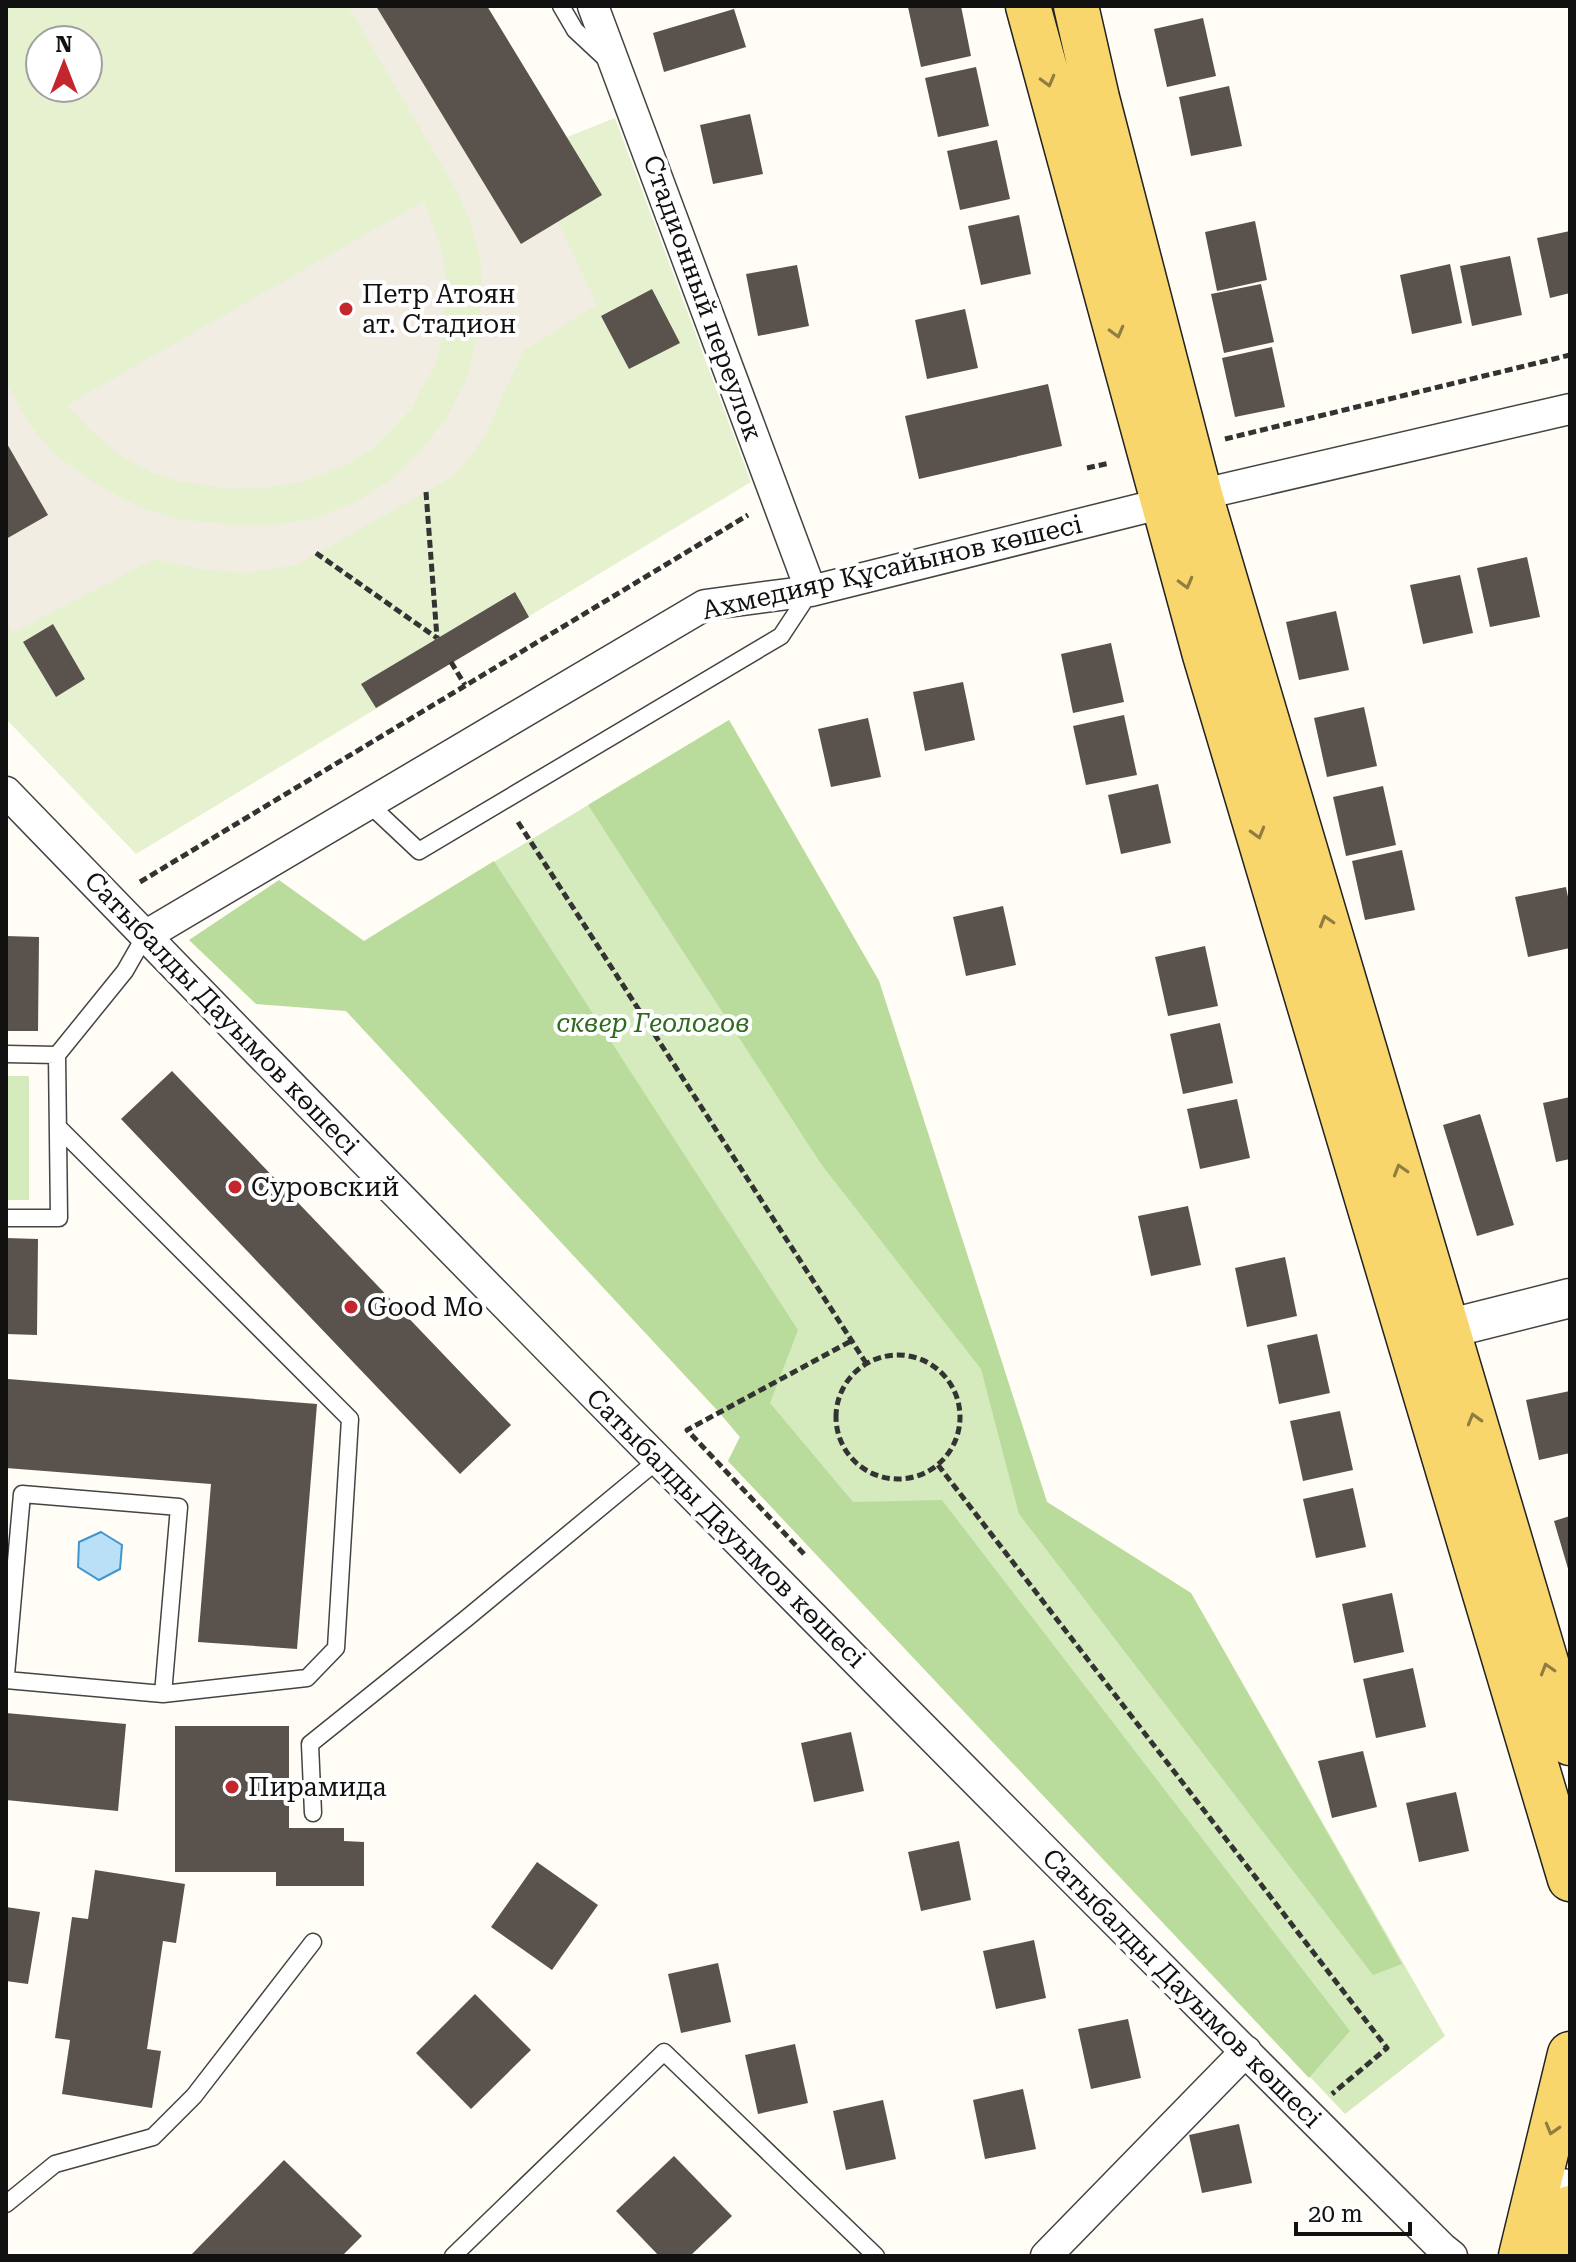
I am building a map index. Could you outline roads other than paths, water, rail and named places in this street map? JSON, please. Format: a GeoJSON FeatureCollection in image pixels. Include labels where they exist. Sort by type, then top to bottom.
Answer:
{"type":"FeatureCollection","features":[{"type":"Feature","properties":{"kind":"main road"},"geometry":{"type":"LineString","coordinates":[[1028,6],[1169,452],[1428,1334],[1570,1879]]}},
{"type":"Feature","properties":{"kind":"main road"},"geometry":{"type":"LineString","coordinates":[[1076,6],[1101,114],[1169,452]]}},
{"type":"Feature","properties":{"kind":"main road"},"geometry":{"type":"LineString","coordinates":[[1428,1334],[1570,1743]]}},
{"type":"Feature","properties":{"kind":"main road"},"geometry":{"type":"LineString","coordinates":[[1559,2256],[1560,2103],[1570,2054]]}},
{"type":"Feature","properties":{"kind":"main road"},"geometry":{"type":"LineString","coordinates":[[1521,2256],[1559,2192]]}},
{"type":"Feature","properties":{"kind":"street","name":"Стадионный переулок"},"geometry":{"type":"LineString","coordinates":[[593,6],[811,591]]}},
{"type":"Feature","properties":{"kind":"street","name":"Ахмедияр Құсайынов көшесі"},"geometry":{"type":"LineString","coordinates":[[145,936],[705,605],[811,591],[1182,499],[1570,409]]}},
{"type":"Feature","properties":{"kind":"street","name":"Сатыбалды Дауымов көшесі"},"geometry":{"type":"LineString","coordinates":[[6,792],[658,1460],[1452,2256]]}},
{"type":"Feature","properties":{"kind":"street"},"geometry":{"type":"LineString","coordinates":[[1428,1334],[1570,1298]]}},
{"type":"Feature","properties":{"kind":"street"},"geometry":{"type":"LineString","coordinates":[[1046,2256],[1246,2051]]}},
{"type":"Feature","properties":{"kind":"lane"},"geometry":{"type":"LineString","coordinates":[[561,6],[575,30],[618,70]]}},
{"type":"Feature","properties":{"kind":"lane"},"geometry":{"type":"LineString","coordinates":[[369,804],[419,851],[781,636],[811,591]]}},
{"type":"Feature","properties":{"kind":"lane"},"geometry":{"type":"LineString","coordinates":[[6,1218],[59,1218],[57,1055],[125,971],[145,936]]}},
{"type":"Feature","properties":{"kind":"lane"},"geometry":{"type":"LineString","coordinates":[[6,1054],[57,1055]]}},
{"type":"Feature","properties":{"kind":"lane"},"geometry":{"type":"LineString","coordinates":[[58,1127],[350,1419],[336,1648],[307,1678],[163,1694],[6,1678],[22,1494],[179,1507],[163,1694]]}},
{"type":"Feature","properties":{"kind":"lane"},"geometry":{"type":"LineString","coordinates":[[313,1813],[310,1744],[658,1460]]}},
{"type":"Feature","properties":{"kind":"lane"},"geometry":{"type":"LineString","coordinates":[[6,2204],[55,2164],[153,2137],[194,2096],[313,1942]]}},
{"type":"Feature","properties":{"kind":"lane"},"geometry":{"type":"LineString","coordinates":[[453,2256],[664,2052],[876,2256]]}},
{"type":"Feature","properties":{"kind":"water"},"geometry":{"type":"Polygon","coordinates":[[[101,1532],[122,1545],[120,1569],[99,1580],[78,1567],[79,1542],[101,1532]]]}},
{"type":"Feature","properties":{"kind":"place","name":"Петр Атоян ат. Стадион"},"geometry":{"type":"Point","coordinates":[346,309]}},
{"type":"Feature","properties":{"kind":"place","name":"Суровский"},"geometry":{"type":"Point","coordinates":[235,1187]}},
{"type":"Feature","properties":{"kind":"place","name":"Good Mo"},"geometry":{"type":"Point","coordinates":[351,1307]}},
{"type":"Feature","properties":{"kind":"place","name":"Пирамида"},"geometry":{"type":"Point","coordinates":[232,1787]}},
{"type":"Feature","properties":{"kind":"park label","name":"сквер Геологов"},"geometry":{"type":"Point","coordinates":[653,1023]}}]}
